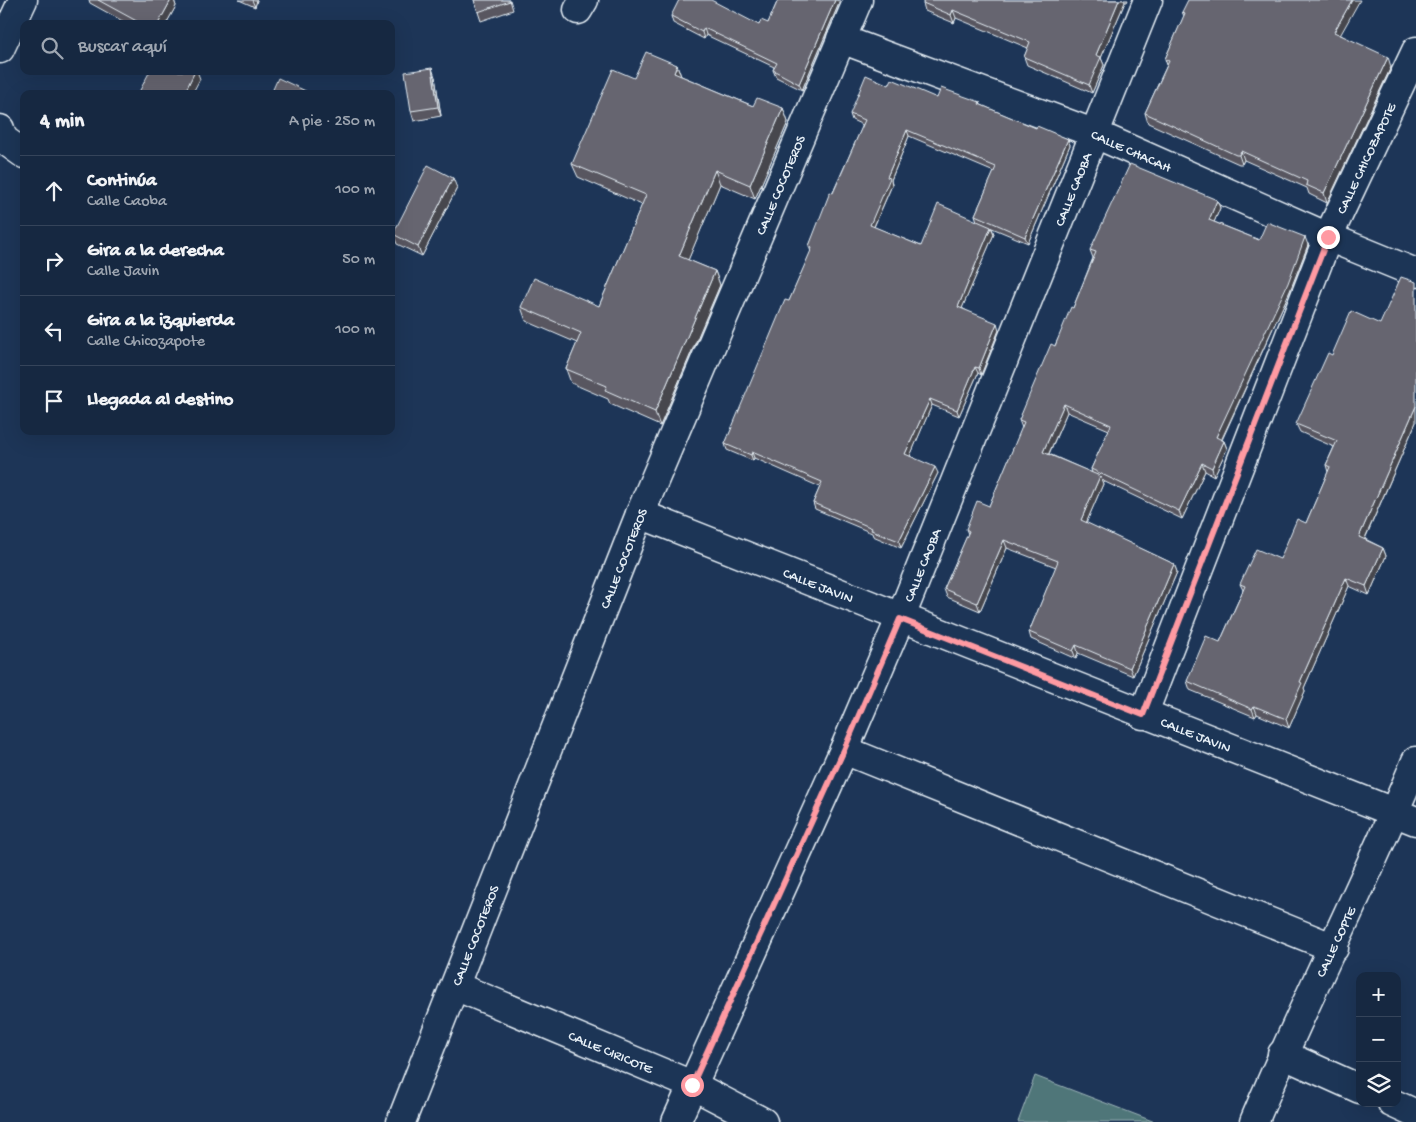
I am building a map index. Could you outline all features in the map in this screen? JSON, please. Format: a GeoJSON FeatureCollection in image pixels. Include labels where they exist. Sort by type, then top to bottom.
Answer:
{"type":"FeatureCollection","features":[{"type":"Feature","properties":{"kind":"street"},"geometry":{"type":"LineString","coordinates":[[0,48],[23,0]]}},
{"type":"Feature","properties":{"kind":"street","name":"CALLE COCOTEROS"},"geometry":{"type":"LineString","coordinates":[[401,1122],[640,514],[858,0]]}},
{"type":"Feature","properties":{"kind":"street","name":"CALLE CAOBA"},"geometry":{"type":"LineString","coordinates":[[676,1122],[844,750],[900,619],[1093,133],[1148,0]]}},
{"type":"Feature","properties":{"kind":"street","name":"CALLE CHACAH"},"geometry":{"type":"LineString","coordinates":[[842,39],[1093,133],[1328,237],[1416,273]]}},
{"type":"Feature","properties":{"kind":"street","name":"CALLE CHICOZAPOTE"},"geometry":{"type":"LineString","coordinates":[[1143,715],[1328,237],[1416,51]]}},
{"type":"Feature","properties":{"kind":"street"},"geometry":{"type":"LineString","coordinates":[[0,129],[3,139],[20,151]]}},
{"type":"Feature","properties":{"kind":"street","name":"CALLE JAVIN"},"geometry":{"type":"LineString","coordinates":[[640,514],[1143,715],[1406,816]]}},
{"type":"Feature","properties":{"kind":"street"},"geometry":{"type":"LineString","coordinates":[[844,750],[1334,948]]}},
{"type":"Feature","properties":{"kind":"street","name":"CALLE COPTE"},"geometry":{"type":"LineString","coordinates":[[1254,1122],[1282,1054],[1334,948],[1406,816],[1416,761]]}},
{"type":"Feature","properties":{"kind":"street","name":"CALLE CIRICOTE"},"geometry":{"type":"LineString","coordinates":[[455,986],[692,1085],[763,1122]]}},
{"type":"Feature","properties":{"kind":"street"},"geometry":{"type":"LineString","coordinates":[[1282,1054],[1356,1087]]}},
{"type":"Feature","properties":{"kind":"street"},"geometry":{"type":"LineString","coordinates":[[1401,1107],[1416,1114]]}},
{"type":"Feature","properties":{"kind":"green space"},"geometry":{"type":"Polygon","coordinates":[[[1035,1076],[1155,1122],[1018,1122],[1035,1076]]]}},
{"type":"Feature","properties":{"kind":"building"},"geometry":{"type":"Polygon","coordinates":[[[98,0],[171,0],[160,20],[135,20],[98,0]]]}},
{"type":"Feature","properties":{"kind":"building"},"geometry":{"type":"Polygon","coordinates":[[[474,0],[509,0],[510,1],[478,12],[474,0]]]}},
{"type":"Feature","properties":{"kind":"building"},"geometry":{"type":"Polygon","coordinates":[[[679,0],[711,0],[759,25],[761,20],[768,23],[778,0],[835,0],[799,84],[773,70],[777,63],[704,28],[702,32],[671,16],[679,0]]]}},
{"type":"Feature","properties":{"kind":"building"},"geometry":{"type":"Polygon","coordinates":[[[924,0],[1119,0],[1096,55],[1101,57],[1089,85],[1024,57],[1030,42],[953,10],[951,15],[923,3],[924,0]]]}},
{"type":"Feature","properties":{"kind":"building"},"geometry":{"type":"Polygon","coordinates":[[[1188,0],[1352,0],[1334,32],[1388,57],[1324,193],[1306,185],[1307,181],[1241,151],[1239,155],[1236,155],[1145,113],[1169,61],[1165,59],[1185,13],[1182,12],[1188,0]]]}},
{"type":"Feature","properties":{"kind":"building"},"geometry":{"type":"Polygon","coordinates":[[[646,52],[677,65],[674,73],[753,106],[757,98],[783,108],[750,185],[715,170],[679,256],[715,271],[655,412],[605,390],[607,386],[566,369],[581,333],[521,307],[534,278],[599,306],[646,195],[572,164],[613,69],[634,78],[646,52]]]}},
{"type":"Feature","properties":{"kind":"building"},"geometry":{"type":"Polygon","coordinates":[[[432,68],[438,107],[411,111],[405,72],[432,68]]]}},
{"type":"Feature","properties":{"kind":"building"},"geometry":{"type":"Polygon","coordinates":[[[148,75],[193,75],[186,90],[140,90],[148,75]]]}},
{"type":"Feature","properties":{"kind":"building"},"geometry":{"type":"Polygon","coordinates":[[[866,75],[889,85],[892,79],[937,98],[941,88],[980,102],[979,104],[1036,128],[1037,126],[1068,139],[1025,237],[975,215],[996,167],[907,130],[887,177],[890,178],[870,225],[921,246],[938,204],[991,227],[958,307],[997,323],[979,368],[975,367],[957,410],[930,399],[905,454],[935,467],[899,541],[813,503],[822,482],[752,452],[751,455],[725,444],[785,300],[789,301],[812,248],[809,246],[830,192],[833,193],[865,120],[850,114],[866,75]]]}},
{"type":"Feature","properties":{"kind":"building"},"geometry":{"type":"Polygon","coordinates":[[[278,78],[304,90],[273,90],[278,78]]]}},
{"type":"Feature","properties":{"kind":"building"},"geometry":{"type":"Polygon","coordinates":[[[1130,164],[1217,200],[1209,220],[1259,240],[1267,222],[1305,237],[1288,283],[1216,437],[1224,441],[1212,468],[1202,463],[1179,511],[1091,469],[1111,425],[1064,404],[1043,452],[1100,476],[1081,520],[1174,564],[1130,668],[1076,645],[1073,651],[1029,632],[1058,561],[1004,540],[977,603],[944,589],[969,531],[966,529],[977,501],[989,506],[1024,422],[1019,420],[1051,344],[1055,346],[1071,307],[1073,308],[1096,252],[1090,250],[1130,164]]]}},
{"type":"Feature","properties":{"kind":"building"},"geometry":{"type":"Polygon","coordinates":[[[428,165],[453,178],[418,247],[395,235],[395,230],[428,165]]]}},
{"type":"Feature","properties":{"kind":"building"},"geometry":{"type":"Polygon","coordinates":[[[1401,277],[1416,282],[1416,406],[1359,537],[1383,548],[1366,586],[1346,578],[1300,682],[1302,683],[1286,719],[1254,706],[1252,709],[1187,681],[1206,636],[1220,642],[1245,586],[1240,584],[1256,549],[1280,559],[1297,519],[1306,523],[1330,467],[1326,465],[1337,441],[1296,424],[1328,353],[1332,355],[1351,311],[1380,324],[1401,277]]]}},
{"type":"Feature","properties":{"kind":"route"},"geometry":{"type":"LineString","coordinates":[[692,1085],[844,750],[900,619],[1143,715],[1328,237]]}}]}
